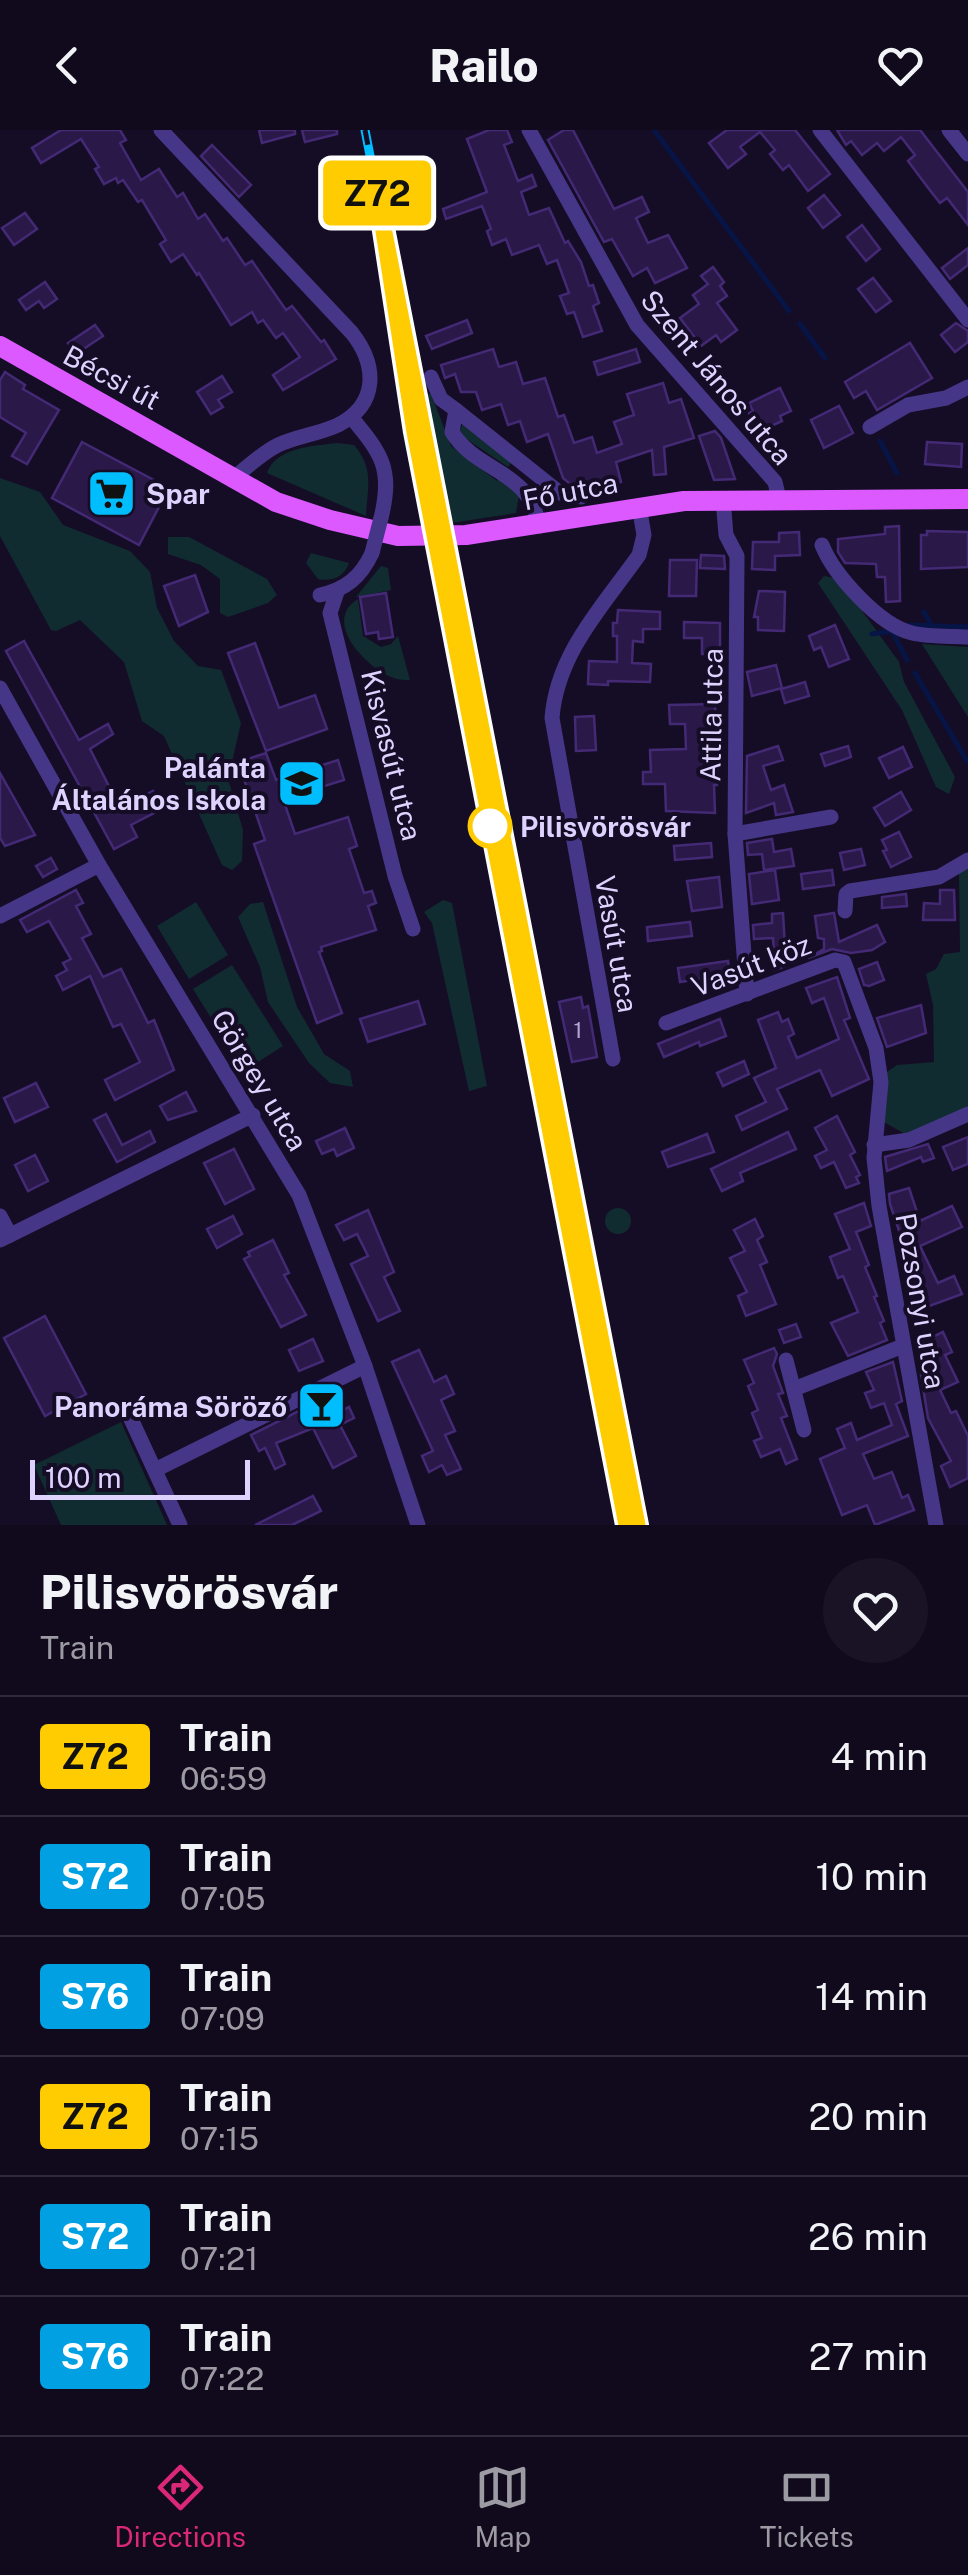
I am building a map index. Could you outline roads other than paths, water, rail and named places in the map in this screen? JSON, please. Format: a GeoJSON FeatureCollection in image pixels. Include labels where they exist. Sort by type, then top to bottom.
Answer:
{"type":"FeatureCollection","features":[{"type":"Feature","properties":{"kind":"main road","name":"Bécsi út"},"geometry":{"type":"LineString","coordinates":[[0,346],[199,456]]}},
{"type":"Feature","properties":{"kind":"main road","name":"Fő utca"},"geometry":{"type":"LineString","coordinates":[[199,456],[290,507],[398,536],[466,535],[539,526],[639,506],[723,500],[968,499]]}},
{"type":"Feature","properties":{"kind":"street"},"geometry":{"type":"LineString","coordinates":[[161,130],[361,344],[368,357],[370,386],[351,418],[281,444],[234,478]]}},
{"type":"Feature","properties":{"kind":"street","name":"Szent János utca"},"geometry":{"type":"LineString","coordinates":[[529,130],[636,325],[775,482],[779,499]]}},
{"type":"Feature","properties":{"kind":"street"},"geometry":{"type":"LineString","coordinates":[[820,130],[968,320]]}},
{"type":"Feature","properties":{"kind":"street"},"geometry":{"type":"LineString","coordinates":[[949,130],[968,154]]}},
{"type":"Feature","properties":{"kind":"street"},"geometry":{"type":"LineString","coordinates":[[431,377],[441,399],[560,492],[581,497]]}},
{"type":"Feature","properties":{"kind":"street"},"geometry":{"type":"LineString","coordinates":[[870,427],[908,405],[946,398],[968,387]]}},
{"type":"Feature","properties":{"kind":"street"},"geometry":{"type":"LineString","coordinates":[[456,410],[452,432],[458,443],[532,498],[539,526]]}},
{"type":"Feature","properties":{"kind":"street"},"geometry":{"type":"LineString","coordinates":[[320,594],[337,592],[356,578],[372,553],[388,486],[381,456],[351,418]]}},
{"type":"Feature","properties":{"kind":"street","name":"Attila utca"},"geometry":{"type":"LineString","coordinates":[[723,500],[726,534],[738,556],[735,834],[748,994]]}},
{"type":"Feature","properties":{"kind":"street","name":"Vasút utca"},"geometry":{"type":"LineString","coordinates":[[612,1059],[552,718],[557,684],[566,660],[639,555],[644,535],[639,506]]}},
{"type":"Feature","properties":{"kind":"street"},"geometry":{"type":"LineString","coordinates":[[822,545],[830,565],[890,623],[912,633],[968,637]]}},
{"type":"Feature","properties":{"kind":"street","name":"Kisvasút utca"},"geometry":{"type":"LineString","coordinates":[[337,592],[330,613],[395,876],[413,929]]}},
{"type":"Feature","properties":{"kind":"street","name":"Görgey utca"},"geometry":{"type":"LineString","coordinates":[[0,688],[99,865],[299,1195],[365,1366],[418,1525]]}},
{"type":"Feature","properties":{"kind":"street"},"geometry":{"type":"LineString","coordinates":[[735,834],[831,818]]}},
{"type":"Feature","properties":{"kind":"street"},"geometry":{"type":"LineString","coordinates":[[845,910],[846,894],[850,891],[940,876],[968,860]]}},
{"type":"Feature","properties":{"kind":"street"},"geometry":{"type":"LineString","coordinates":[[0,916],[99,865]]}},
{"type":"Feature","properties":{"kind":"street","name":"Vasút köz"},"geometry":{"type":"LineString","coordinates":[[666,1023],[835,960],[844,962],[876,1048],[881,1082],[874,1145]]}},
{"type":"Feature","properties":{"kind":"street"},"geometry":{"type":"LineString","coordinates":[[874,1145],[909,1140],[968,1114]]}},
{"type":"Feature","properties":{"kind":"street"},"geometry":{"type":"LineString","coordinates":[[0,1216],[5,1237],[253,1115]]}},
{"type":"Feature","properties":{"kind":"street","name":"Pozsonyi utca"},"geometry":{"type":"LineString","coordinates":[[874,1145],[879,1206],[936,1525]]}},
{"type":"Feature","properties":{"kind":"street"},"geometry":{"type":"LineString","coordinates":[[794,1389],[903,1346]]}},
{"type":"Feature","properties":{"kind":"street"},"geometry":{"type":"LineString","coordinates":[[786,1360],[804,1430]]}},
{"type":"Feature","properties":{"kind":"street"},"geometry":{"type":"LineString","coordinates":[[155,1470],[365,1366]]}},
{"type":"Feature","properties":{"kind":"street"},"geometry":{"type":"LineString","coordinates":[[130,1420],[180,1525]]}},
{"type":"Feature","properties":{"kind":"waterway"},"geometry":{"type":"LineString","coordinates":[[654,130],[789,311]]}},
{"type":"Feature","properties":{"kind":"waterway"},"geometry":{"type":"LineString","coordinates":[[800,324],[825,358]]}},
{"type":"Feature","properties":{"kind":"waterway"},"geometry":{"type":"LineString","coordinates":[[880,441],[897,473]]}},
{"type":"Feature","properties":{"kind":"waterway"},"geometry":{"type":"LineString","coordinates":[[924,612],[932,626]]}},
{"type":"Feature","properties":{"kind":"waterway"},"geometry":{"type":"LineString","coordinates":[[910,625],[968,627]]}},
{"type":"Feature","properties":{"kind":"waterway"},"geometry":{"type":"LineString","coordinates":[[872,634],[892,631],[907,660]]}},
{"type":"Feature","properties":{"kind":"waterway"},"geometry":{"type":"LineString","coordinates":[[915,673],[967,761]]}},
{"type":"Feature","properties":{"kind":"railway"},"geometry":{"type":"LineString","coordinates":[[365,130],[637,1525]]}},
{"type":"Feature","properties":{"kind":"train","name":"Z72"},"geometry":{"type":"LineString","coordinates":[[626,1525],[414,432],[377,192],[638,1525]]}},
{"type":"Feature","properties":{"kind":"place","name":"Spar"},"geometry":{"type":"Point","coordinates":[111,493]}},
{"type":"Feature","properties":{"kind":"place","name":"Palánta Általános Iskola"},"geometry":{"type":"Point","coordinates":[301,783]}},
{"type":"Feature","properties":{"kind":"place","name":"Pilisvörösvár"},"geometry":{"type":"Point","coordinates":[490,826]}},
{"type":"Feature","properties":{"kind":"place","name":"Panoráma Söröző"},"geometry":{"type":"Point","coordinates":[322,1406]}}]}
